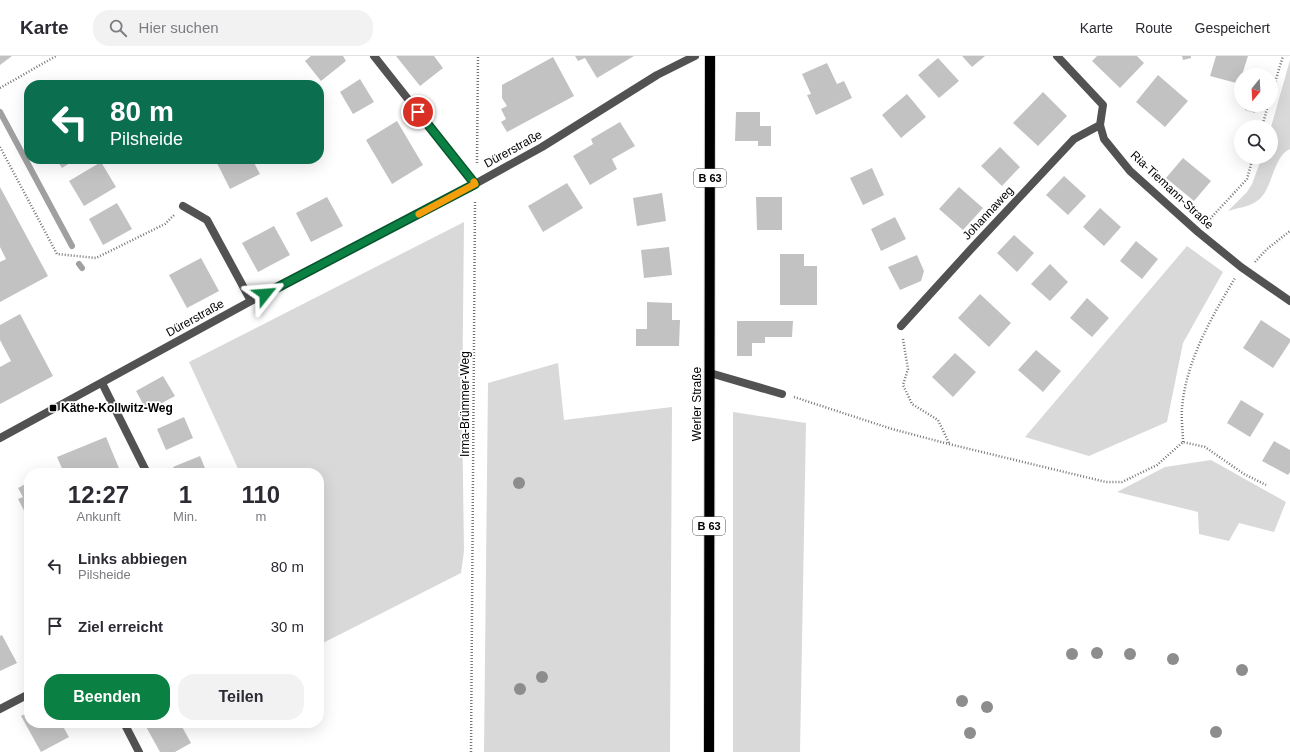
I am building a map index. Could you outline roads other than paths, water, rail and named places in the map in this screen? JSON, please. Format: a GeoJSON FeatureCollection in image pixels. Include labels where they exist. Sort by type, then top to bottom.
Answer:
{"type":"FeatureCollection","features":[{"type":"Feature","properties":{"kind":"main road","name":"Werler Straße"},"geometry":{"type":"LineString","coordinates":[[709,752],[710,56]]}},
{"type":"Feature","properties":{"kind":"street"},"geometry":{"type":"LineString","coordinates":[[374,56],[475,184]]}},
{"type":"Feature","properties":{"kind":"street","name":"Dürerstraße"},"geometry":{"type":"LineString","coordinates":[[0,438],[251,301],[475,184],[542,147],[657,75],[695,56]]}},
{"type":"Feature","properties":{"kind":"street"},"geometry":{"type":"LineString","coordinates":[[1057,56],[1103,105],[1100,125]]}},
{"type":"Feature","properties":{"kind":"street","name":"Ria-Tiemann-Straße"},"geometry":{"type":"LineString","coordinates":[[1100,125],[1104,139],[1130,171],[1198,232],[1244,269],[1290,300]]}},
{"type":"Feature","properties":{"kind":"street","name":"Johannaweg"},"geometry":{"type":"LineString","coordinates":[[901,326],[1074,139],[1100,125]]}},
{"type":"Feature","properties":{"kind":"street"},"geometry":{"type":"LineString","coordinates":[[183,206],[207,220],[251,301]]}},
{"type":"Feature","properties":{"kind":"street"},"geometry":{"type":"LineString","coordinates":[[710,373],[782,394]]}},
{"type":"Feature","properties":{"kind":"street"},"geometry":{"type":"LineString","coordinates":[[102,382],[145,468]]}},
{"type":"Feature","properties":{"kind":"street"},"geometry":{"type":"LineString","coordinates":[[0,709],[24,697]]}},
{"type":"Feature","properties":{"kind":"street"},"geometry":{"type":"LineString","coordinates":[[127,728],[139,752]]}},
{"type":"Feature","properties":{"kind":"waterway"},"geometry":{"type":"LineString","coordinates":[[0,112],[24,157]]}},
{"type":"Feature","properties":{"kind":"waterway"},"geometry":{"type":"LineString","coordinates":[[28,164],[72,246]]}},
{"type":"Feature","properties":{"kind":"waterway"},"geometry":{"type":"LineString","coordinates":[[79,264],[82,268]]}},
{"type":"Feature","properties":{"kind":"place","name":"Käthe-Kollwitz-Weg"},"geometry":{"type":"Point","coordinates":[53,408]}}]}
